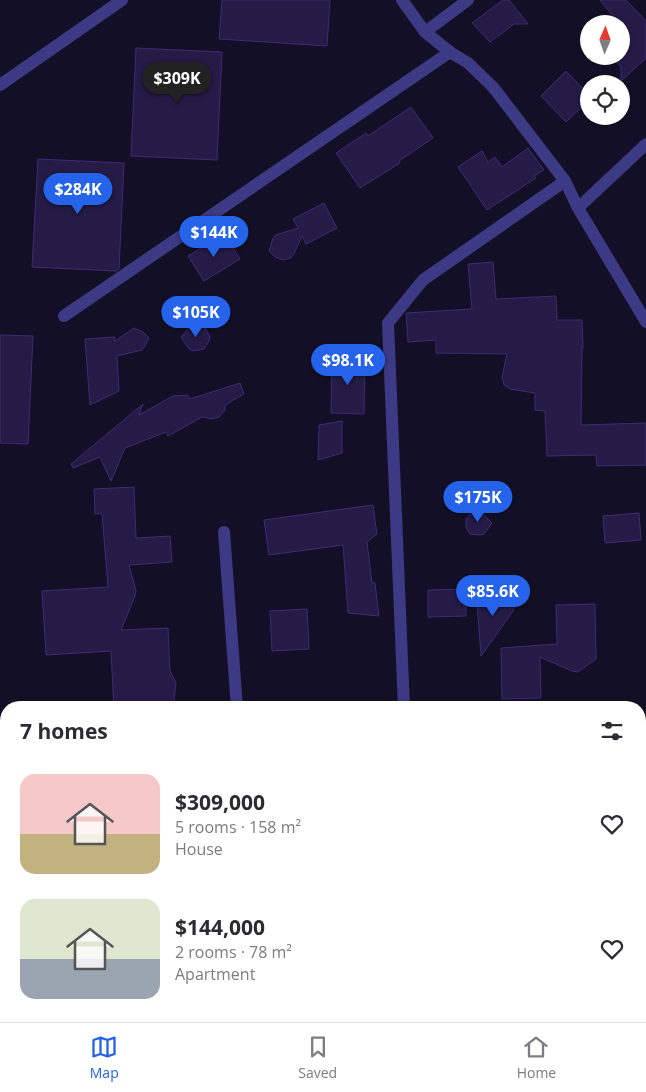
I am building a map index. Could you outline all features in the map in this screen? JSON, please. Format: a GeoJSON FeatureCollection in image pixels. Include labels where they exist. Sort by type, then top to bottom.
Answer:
{"type":"FeatureCollection","features":[{"type":"Feature","properties":{"kind":"street"},"geometry":{"type":"LineString","coordinates":[[0,86],[122,0]]}},
{"type":"Feature","properties":{"kind":"street"},"geometry":{"type":"LineString","coordinates":[[402,0],[425,32],[450,52],[468,63],[493,87],[565,181],[578,208],[646,322]]}},
{"type":"Feature","properties":{"kind":"street"},"geometry":{"type":"LineString","coordinates":[[425,32],[468,0]]}},
{"type":"Feature","properties":{"kind":"street"},"geometry":{"type":"LineString","coordinates":[[64,316],[450,52]]}},
{"type":"Feature","properties":{"kind":"street"},"geometry":{"type":"LineString","coordinates":[[578,208],[646,144]]}},
{"type":"Feature","properties":{"kind":"street"},"geometry":{"type":"LineString","coordinates":[[404,701],[388,323],[423,280],[565,181]]}},
{"type":"Feature","properties":{"kind":"street"},"geometry":{"type":"LineString","coordinates":[[224,532],[236,701]]}},
{"type":"Feature","properties":{"kind":"building"},"geometry":{"type":"Polygon","coordinates":[[[222,0],[330,0],[327,46],[219,39],[222,0]]]}},
{"type":"Feature","properties":{"kind":"building"},"geometry":{"type":"Polygon","coordinates":[[[503,0],[509,0],[528,24],[514,24],[490,42],[472,23],[503,0]]]}},
{"type":"Feature","properties":{"kind":"building"},"geometry":{"type":"Polygon","coordinates":[[[600,0],[626,0],[646,21],[646,58],[628,75],[621,75],[619,65],[630,65],[630,15],[612,15],[600,0]]]}},
{"type":"Feature","properties":{"kind":"building"},"geometry":{"type":"Polygon","coordinates":[[[136,48],[222,52],[217,160],[131,156],[136,48]]]}},
{"type":"Feature","properties":{"kind":"building"},"geometry":{"type":"Polygon","coordinates":[[[566,71],[580,86],[580,109],[566,122],[541,96],[566,71]]]}},
{"type":"Feature","properties":{"kind":"building"},"geometry":{"type":"Polygon","coordinates":[[[411,107],[433,138],[399,161],[400,163],[360,188],[336,153],[366,133],[368,136],[411,107]]]}},
{"type":"Feature","properties":{"kind":"building"},"geometry":{"type":"Polygon","coordinates":[[[528,148],[544,170],[534,176],[536,178],[487,210],[458,167],[482,151],[488,162],[495,157],[502,167],[528,148]]]}},
{"type":"Feature","properties":{"kind":"building"},"geometry":{"type":"Polygon","coordinates":[[[38,159],[124,163],[119,269],[116,271],[32,267],[38,159]]]}},
{"type":"Feature","properties":{"kind":"building"},"geometry":{"type":"Polygon","coordinates":[[[324,203],[337,228],[306,244],[302,236],[291,258],[283,260],[275,257],[269,251],[273,238],[276,235],[298,228],[293,219],[324,203]]]}},
{"type":"Feature","properties":{"kind":"building"},"geometry":{"type":"Polygon","coordinates":[[[224,234],[240,259],[204,281],[188,256],[224,234]]]}},
{"type":"Feature","properties":{"kind":"building"},"geometry":{"type":"Polygon","coordinates":[[[493,262],[496,299],[556,296],[557,320],[582,320],[581,425],[646,423],[646,465],[597,466],[596,455],[547,456],[545,411],[535,410],[535,393],[510,389],[504,385],[502,377],[507,354],[436,353],[436,340],[408,342],[406,313],[472,309],[468,264],[493,262]]]}},
{"type":"Feature","properties":{"kind":"building"},"geometry":{"type":"Polygon","coordinates":[[[198,324],[206,329],[210,337],[204,349],[193,351],[188,348],[181,337],[190,327],[198,324]]]}},
{"type":"Feature","properties":{"kind":"building"},"geometry":{"type":"Polygon","coordinates":[[[134,328],[143,332],[149,338],[145,346],[142,350],[117,356],[119,391],[90,405],[85,339],[115,337],[115,341],[134,328]]]}},
{"type":"Feature","properties":{"kind":"building"},"geometry":{"type":"Polygon","coordinates":[[[0,335],[33,336],[28,444],[0,443],[0,335]]]}},
{"type":"Feature","properties":{"kind":"building"},"geometry":{"type":"Polygon","coordinates":[[[332,358],[365,358],[364,414],[331,413],[332,358]]]}},
{"type":"Feature","properties":{"kind":"building"},"geometry":{"type":"Polygon","coordinates":[[[240,383],[244,394],[225,405],[225,410],[219,417],[212,419],[202,417],[168,436],[166,432],[125,448],[111,481],[100,457],[73,468],[71,464],[143,404],[139,415],[173,396],[188,395],[190,399],[240,383]]]}},
{"type":"Feature","properties":{"kind":"building"},"geometry":{"type":"Polygon","coordinates":[[[342,421],[342,453],[318,460],[319,425],[342,421]]]}},
{"type":"Feature","properties":{"kind":"building"},"geometry":{"type":"Polygon","coordinates":[[[134,487],[136,538],[170,536],[172,562],[129,565],[136,591],[121,630],[168,628],[170,671],[176,683],[174,701],[114,701],[111,651],[46,655],[42,591],[108,587],[102,514],[95,514],[94,489],[134,487]]]}},
{"type":"Feature","properties":{"kind":"building"},"geometry":{"type":"Polygon","coordinates":[[[373,505],[377,534],[367,542],[372,583],[375,583],[379,616],[348,613],[343,545],[269,555],[264,520],[373,505]]]}},
{"type":"Feature","properties":{"kind":"building"},"geometry":{"type":"Polygon","coordinates":[[[480,511],[492,523],[484,534],[470,534],[466,527],[466,519],[472,512],[480,511]]]}},
{"type":"Feature","properties":{"kind":"building"},"geometry":{"type":"Polygon","coordinates":[[[639,513],[641,540],[605,543],[603,516],[639,513]]]}},
{"type":"Feature","properties":{"kind":"building"},"geometry":{"type":"Polygon","coordinates":[[[466,589],[466,616],[428,617],[428,590],[466,589]]]}},
{"type":"Feature","properties":{"kind":"building"},"geometry":{"type":"Polygon","coordinates":[[[500,594],[518,598],[513,611],[481,656],[477,603],[500,594]]]}},
{"type":"Feature","properties":{"kind":"building"},"geometry":{"type":"Polygon","coordinates":[[[595,604],[596,659],[578,672],[540,657],[541,698],[502,699],[501,648],[557,644],[556,605],[595,604]]]}},
{"type":"Feature","properties":{"kind":"building"},"geometry":{"type":"Polygon","coordinates":[[[307,609],[309,649],[272,651],[270,611],[307,609]]]}}]}
